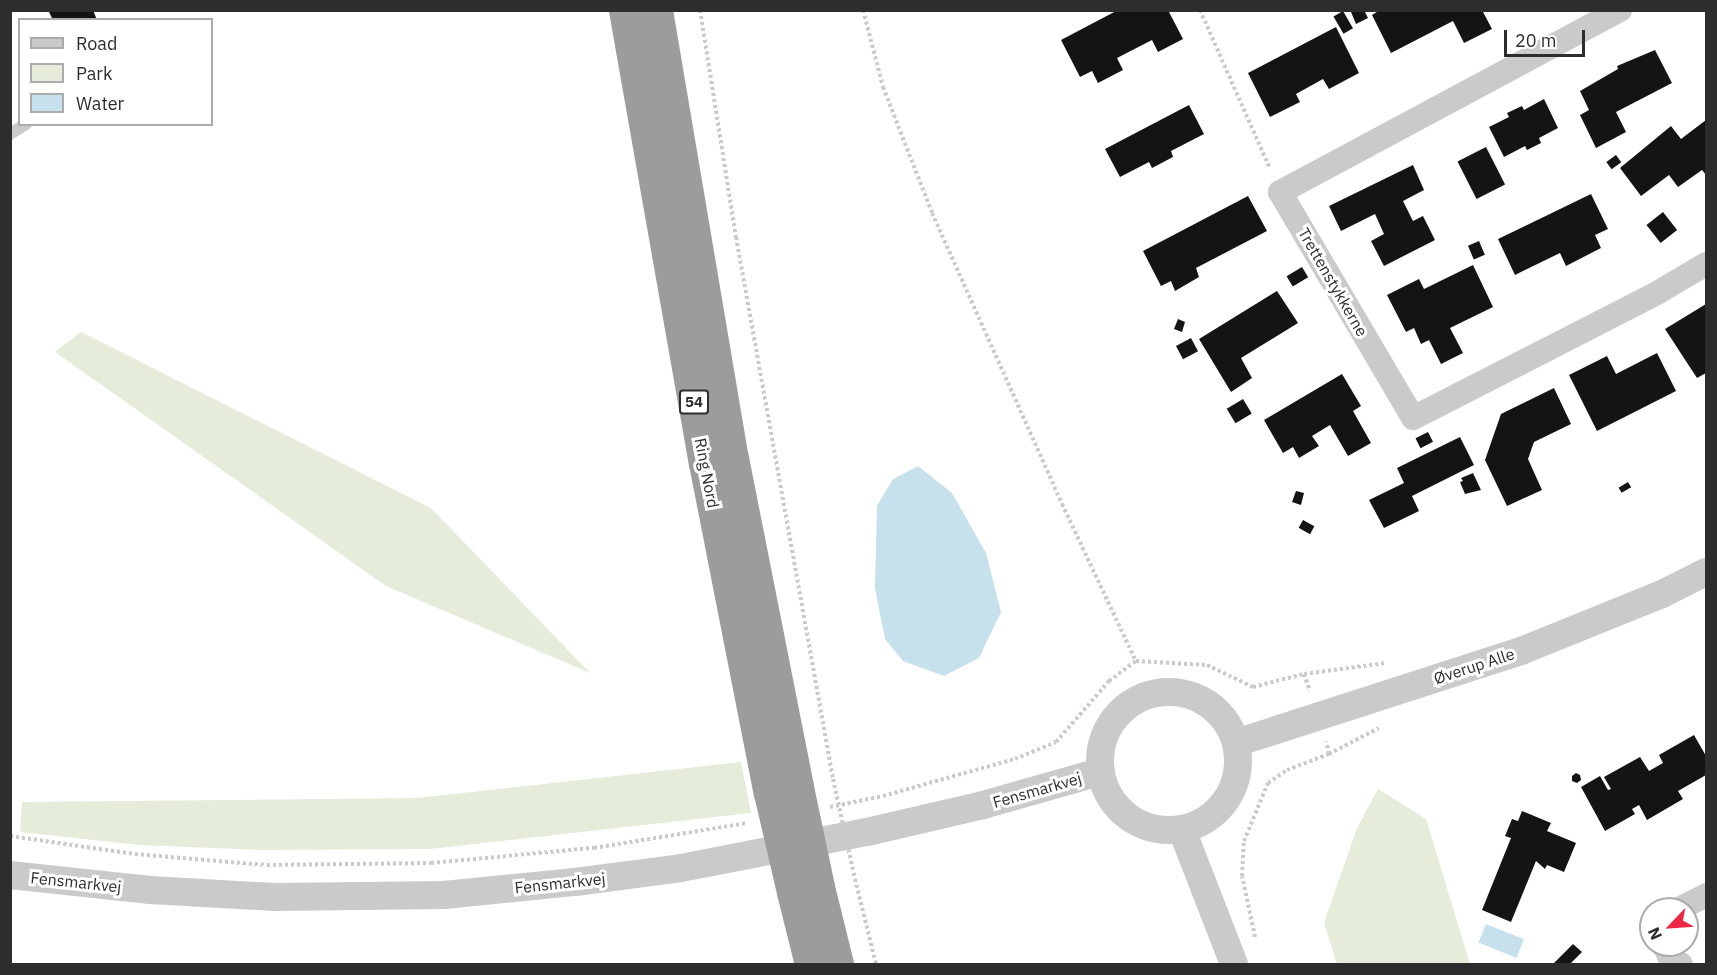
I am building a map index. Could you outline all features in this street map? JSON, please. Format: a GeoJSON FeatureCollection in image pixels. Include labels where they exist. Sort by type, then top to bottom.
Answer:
{"type":"FeatureCollection","features":[{"type":"Feature","properties":{"kind":"highway","name":"Ring Nord"},"geometry":{"type":"LineString","coordinates":[[625,10],[705,463],[784,790]]}},
{"type":"Feature","properties":{"kind":"highway","name":"54"},"geometry":{"type":"LineString","coordinates":[[656,10],[673,122],[732,458],[784,790],[806,890],[810,964]]}},
{"type":"Feature","properties":{"kind":"highway","name":"54"},"geometry":{"type":"LineString","coordinates":[[806,890],[837,964]]}},
{"type":"Feature","properties":{"kind":"street"},"geometry":{"type":"LineString","coordinates":[[1280,192],[1620,10]]}},
{"type":"Feature","properties":{"kind":"street","name":"Trettenstykkerne"},"geometry":{"type":"LineString","coordinates":[[1280,192],[1413,418],[1657,293],[1707,264]]}},
{"type":"Feature","properties":{"kind":"street","name":"Øverup Alle"},"geometry":{"type":"LineString","coordinates":[[1236,742],[1521,651],[1662,594],[1707,572]]}},
{"type":"Feature","properties":{"kind":"street"},"geometry":{"type":"LineString","coordinates":[[1166,691],[1189,694],[1210,704],[1226,721],[1236,742],[1238,765],[1233,788],[1221,807],[1203,822],[1182,830],[1160,830],[1139,824],[1121,811],[1107,793],[1100,772],[1100,749],[1108,727],[1123,708],[1143,696],[1166,691]]}},
{"type":"Feature","properties":{"kind":"street","name":"Fensmarkvej"},"geometry":{"type":"LineString","coordinates":[[10,875],[150,890],[275,897],[456,894],[575,882],[704,863],[867,832],[983,805],[1100,772]]}},
{"type":"Feature","properties":{"kind":"street"},"geometry":{"type":"LineString","coordinates":[[1182,830],[1234,964]]}},
{"type":"Feature","properties":{"kind":"lane"},"geometry":{"type":"LineString","coordinates":[[10,134],[23,126]]}},
{"type":"Feature","properties":{"kind":"path"},"geometry":{"type":"LineString","coordinates":[[700,10],[736,237],[833,780],[876,964]]}},
{"type":"Feature","properties":{"kind":"path"},"geometry":{"type":"LineString","coordinates":[[863,10],[883,87],[932,213],[1062,504],[1136,662]]}},
{"type":"Feature","properties":{"kind":"path"},"geometry":{"type":"LineString","coordinates":[[1200,10],[1280,192]]}},
{"type":"Feature","properties":{"kind":"path"},"geometry":{"type":"LineString","coordinates":[[1304,675],[1395,661]]}},
{"type":"Feature","properties":{"kind":"green space"},"geometry":{"type":"Polygon","coordinates":[[[81,332],[431,508],[590,673],[386,586],[55,352],[81,332]]]}},
{"type":"Feature","properties":{"kind":"green space"},"geometry":{"type":"Polygon","coordinates":[[[741,762],[751,813],[430,849],[261,850],[139,845],[20,832],[22,802],[417,798],[741,762]]]}},
{"type":"Feature","properties":{"kind":"green space"},"geometry":{"type":"Polygon","coordinates":[[[1378,789],[1426,819],[1470,964],[1337,964],[1324,923],[1357,828],[1378,789]]]}},
{"type":"Feature","properties":{"kind":"water"},"geometry":{"type":"Polygon","coordinates":[[[918,466],[952,493],[986,553],[1001,612],[979,658],[944,676],[903,661],[885,639],[875,588],[877,506],[893,479],[918,466]]]}},
{"type":"Feature","properties":{"kind":"water"},"geometry":{"type":"Polygon","coordinates":[[[1486,924],[1524,939],[1517,958],[1479,943],[1486,924]]]}},
{"type":"Feature","properties":{"kind":"building"},"geometry":{"type":"Polygon","coordinates":[[[48,10],[93,10],[96,18],[52,18],[48,10]]]}},
{"type":"Feature","properties":{"kind":"building"},"geometry":{"type":"Polygon","coordinates":[[[1118,10],[1168,10],[1183,39],[1158,52],[1152,40],[1117,58],[1123,70],[1098,83],[1092,71],[1080,77],[1061,40],[1118,10]]]}},
{"type":"Feature","properties":{"kind":"building"},"geometry":{"type":"Polygon","coordinates":[[[1364,10],[1368,18],[1356,24],[1351,12],[1364,10]]]}},
{"type":"Feature","properties":{"kind":"building"},"geometry":{"type":"Polygon","coordinates":[[[1380,10],[1482,10],[1492,29],[1464,43],[1453,21],[1391,53],[1372,15],[1380,10]]]}},
{"type":"Feature","properties":{"kind":"building"},"geometry":{"type":"Polygon","coordinates":[[[1343,11],[1353,28],[1343,34],[1333,16],[1343,11]]]}},
{"type":"Feature","properties":{"kind":"building"},"geometry":{"type":"Polygon","coordinates":[[[1336,27],[1359,73],[1329,89],[1323,79],[1296,94],[1300,102],[1270,117],[1248,73],[1336,27]]]}},
{"type":"Feature","properties":{"kind":"building"},"geometry":{"type":"Polygon","coordinates":[[[1655,50],[1672,83],[1616,112],[1626,132],[1596,148],[1580,115],[1589,110],[1580,91],[1618,69],[1617,66],[1655,50]]]}},
{"type":"Feature","properties":{"kind":"building"},"geometry":{"type":"Polygon","coordinates":[[[1544,99],[1558,128],[1539,138],[1541,143],[1527,150],[1525,146],[1504,157],[1489,127],[1509,117],[1507,113],[1522,106],[1524,110],[1544,99]]]}},
{"type":"Feature","properties":{"kind":"building"},"geometry":{"type":"Polygon","coordinates":[[[1189,105],[1204,134],[1171,151],[1173,157],[1152,168],[1149,162],[1120,177],[1105,149],[1189,105]]]}},
{"type":"Feature","properties":{"kind":"building"},"geometry":{"type":"Polygon","coordinates":[[[1706,120],[1706,175],[1702,170],[1678,187],[1669,175],[1641,196],[1620,168],[1671,126],[1681,139],[1706,120]]]}},
{"type":"Feature","properties":{"kind":"building"},"geometry":{"type":"Polygon","coordinates":[[[1486,147],[1505,184],[1477,199],[1457,162],[1486,147]]]}},
{"type":"Feature","properties":{"kind":"building"},"geometry":{"type":"Polygon","coordinates":[[[1616,155],[1621,162],[1612,169],[1606,162],[1616,155]]]}},
{"type":"Feature","properties":{"kind":"building"},"geometry":{"type":"Polygon","coordinates":[[[1413,165],[1424,190],[1403,201],[1413,221],[1423,216],[1435,240],[1384,266],[1371,241],[1384,234],[1375,214],[1341,231],[1329,206],[1413,165]]]}},
{"type":"Feature","properties":{"kind":"building"},"geometry":{"type":"Polygon","coordinates":[[[1591,194],[1608,229],[1595,235],[1601,248],[1566,266],[1560,253],[1515,275],[1498,239],[1591,194]]]}},
{"type":"Feature","properties":{"kind":"building"},"geometry":{"type":"Polygon","coordinates":[[[1248,196],[1267,231],[1196,268],[1199,277],[1175,291],[1171,281],[1161,286],[1143,251],[1248,196]]]}},
{"type":"Feature","properties":{"kind":"building"},"geometry":{"type":"Polygon","coordinates":[[[1663,212],[1677,230],[1661,243],[1646,225],[1663,212]]]}},
{"type":"Feature","properties":{"kind":"building"},"geometry":{"type":"Polygon","coordinates":[[[1479,241],[1485,255],[1474,259],[1468,246],[1479,241]]]}},
{"type":"Feature","properties":{"kind":"building"},"geometry":{"type":"Polygon","coordinates":[[[1473,265],[1493,307],[1450,328],[1463,353],[1441,364],[1429,340],[1421,344],[1414,328],[1406,332],[1387,295],[1419,279],[1424,289],[1473,265]]]}},
{"type":"Feature","properties":{"kind":"building"},"geometry":{"type":"Polygon","coordinates":[[[1302,267],[1308,277],[1293,287],[1287,276],[1302,267]]]}},
{"type":"Feature","properties":{"kind":"building"},"geometry":{"type":"Polygon","coordinates":[[[1277,291],[1298,323],[1241,358],[1252,378],[1231,392],[1199,339],[1277,291]]]}},
{"type":"Feature","properties":{"kind":"building"},"geometry":{"type":"Polygon","coordinates":[[[1706,304],[1706,373],[1697,378],[1665,329],[1706,304]]]}},
{"type":"Feature","properties":{"kind":"building"},"geometry":{"type":"Polygon","coordinates":[[[1178,319],[1185,322],[1182,332],[1174,329],[1178,319]]]}},
{"type":"Feature","properties":{"kind":"building"},"geometry":{"type":"Polygon","coordinates":[[[1191,338],[1198,351],[1183,359],[1176,346],[1191,338]]]}},
{"type":"Feature","properties":{"kind":"building"},"geometry":{"type":"Polygon","coordinates":[[[1657,353],[1676,391],[1597,431],[1569,375],[1607,356],[1616,374],[1657,353]]]}},
{"type":"Feature","properties":{"kind":"building"},"geometry":{"type":"Polygon","coordinates":[[[1342,374],[1361,406],[1353,411],[1371,443],[1348,456],[1330,425],[1312,436],[1319,446],[1299,458],[1293,447],[1283,453],[1264,420],[1342,374]]]}},
{"type":"Feature","properties":{"kind":"building"},"geometry":{"type":"Polygon","coordinates":[[[1554,388],[1571,424],[1534,442],[1528,459],[1542,490],[1507,506],[1485,460],[1501,414],[1554,388]]]}},
{"type":"Feature","properties":{"kind":"building"},"geometry":{"type":"Polygon","coordinates":[[[1243,399],[1252,414],[1235,423],[1227,409],[1243,399]]]}},
{"type":"Feature","properties":{"kind":"building"},"geometry":{"type":"Polygon","coordinates":[[[1428,432],[1433,442],[1421,448],[1416,438],[1428,432]]]}},
{"type":"Feature","properties":{"kind":"building"},"geometry":{"type":"Polygon","coordinates":[[[1460,437],[1474,465],[1412,496],[1419,511],[1384,528],[1369,500],[1404,483],[1397,468],[1460,437]]]}},
{"type":"Feature","properties":{"kind":"building"},"geometry":{"type":"Polygon","coordinates":[[[1473,473],[1481,490],[1465,494],[1460,482],[1463,481],[1461,478],[1473,473]]]}},
{"type":"Feature","properties":{"kind":"building"},"geometry":{"type":"Polygon","coordinates":[[[1628,482],[1631,487],[1622,493],[1619,488],[1628,482]]]}},
{"type":"Feature","properties":{"kind":"building"},"geometry":{"type":"Polygon","coordinates":[[[1296,491],[1304,493],[1301,505],[1292,502],[1296,491]]]}},
{"type":"Feature","properties":{"kind":"building"},"geometry":{"type":"Polygon","coordinates":[[[1303,520],[1314,526],[1310,534],[1299,528],[1303,520]]]}},
{"type":"Feature","properties":{"kind":"building"},"geometry":{"type":"Polygon","coordinates":[[[1694,735],[1706,756],[1706,775],[1678,791],[1683,799],[1647,820],[1639,805],[1632,809],[1635,814],[1605,831],[1581,787],[1600,776],[1608,790],[1611,789],[1604,777],[1640,757],[1649,771],[1663,763],[1659,755],[1694,735]]]}},
{"type":"Feature","properties":{"kind":"building"},"geometry":{"type":"Polygon","coordinates":[[[1576,773],[1580,775],[1581,780],[1577,783],[1572,781],[1572,776],[1576,773]]]}},
{"type":"Feature","properties":{"kind":"building"},"geometry":{"type":"Polygon","coordinates":[[[1522,811],[1551,823],[1547,831],[1576,843],[1564,872],[1547,865],[1545,869],[1536,861],[1511,922],[1482,910],[1511,838],[1505,836],[1512,819],[1518,821],[1522,811]]]}},
{"type":"Feature","properties":{"kind":"building"},"geometry":{"type":"Polygon","coordinates":[[[1573,944],[1582,952],[1570,964],[1553,964],[1573,944]]]}}]}
